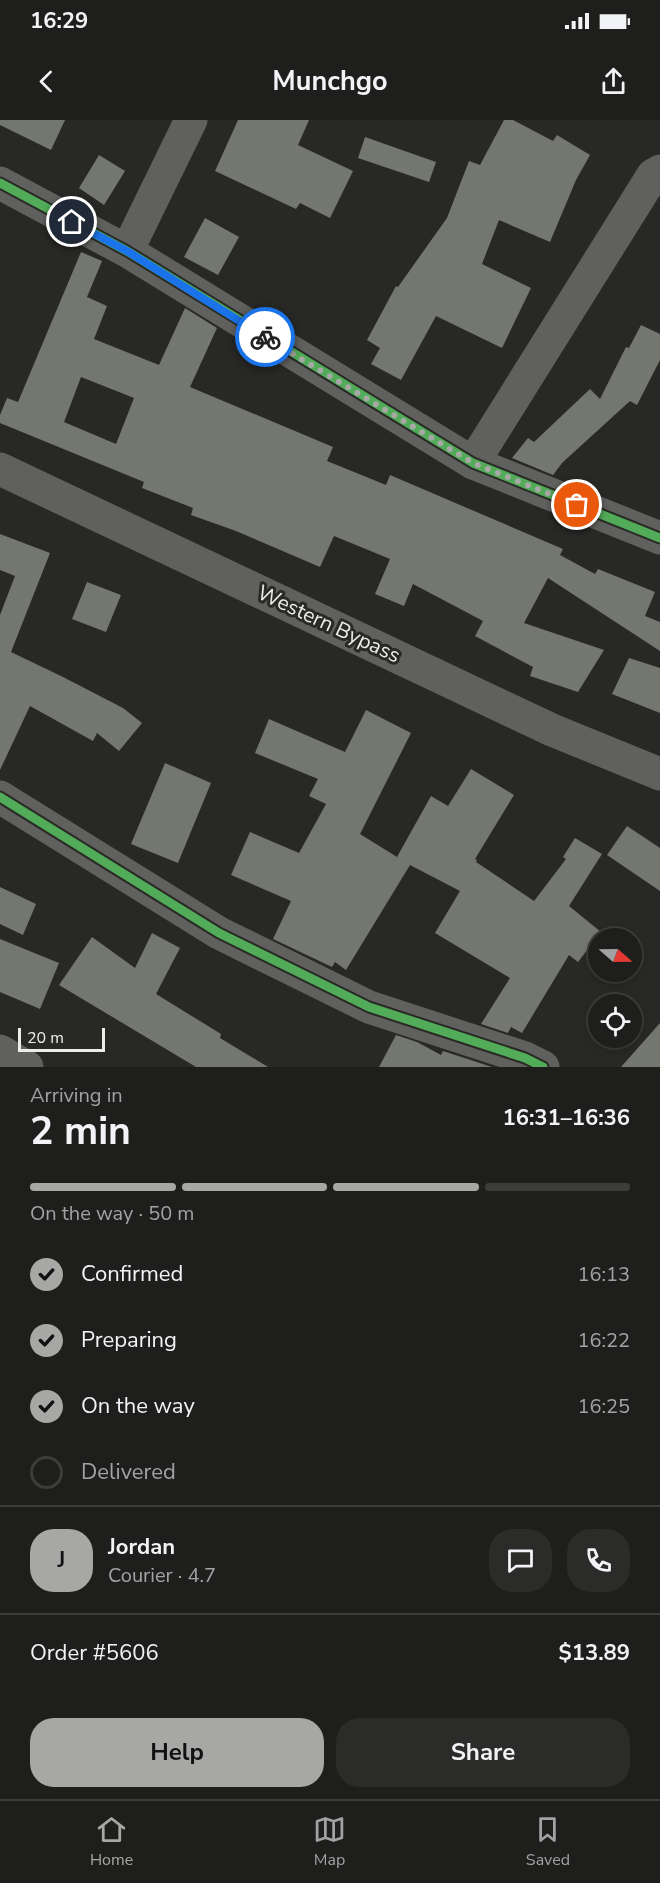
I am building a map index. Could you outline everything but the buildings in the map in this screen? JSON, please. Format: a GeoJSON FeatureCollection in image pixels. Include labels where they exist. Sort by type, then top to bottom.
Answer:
{"type":"FeatureCollection","features":[{"type":"Feature","properties":{"kind":"main road","name":"Western Bypass"},"geometry":{"type":"LineString","coordinates":[[0,469],[552,730],[660,774]]}},
{"type":"Feature","properties":{"kind":"street"},"geometry":{"type":"LineString","coordinates":[[127,251],[191,120]]}},
{"type":"Feature","properties":{"kind":"street"},"geometry":{"type":"LineString","coordinates":[[473,463],[653,175],[660,171]]}},
{"type":"Feature","properties":{"kind":"street"},"geometry":{"type":"LineString","coordinates":[[0,183],[127,251],[473,463],[660,538]]}},
{"type":"Feature","properties":{"kind":"street"},"geometry":{"type":"LineString","coordinates":[[0,797],[219,933],[369,1007],[525,1058],[543,1067]]}},
{"type":"Feature","properties":{"kind":"street"},"geometry":{"type":"LineString","coordinates":[[0,1051],[27,1067]]}},
{"type":"Feature","properties":{"kind":"cycle path"},"geometry":{"type":"LineString","coordinates":[[0,183],[127,251],[473,463],[660,538]]}},
{"type":"Feature","properties":{"kind":"cycle path"},"geometry":{"type":"LineString","coordinates":[[0,797],[219,933],[369,1007],[525,1058],[543,1067]]}},
{"type":"Feature","properties":{"kind":"way so far"},"geometry":{"type":"LineString","coordinates":[[265,337],[473,463],[577,505]]}},
{"type":"Feature","properties":{"kind":"route"},"geometry":{"type":"LineString","coordinates":[[72,222],[127,251],[265,337]]}}]}
